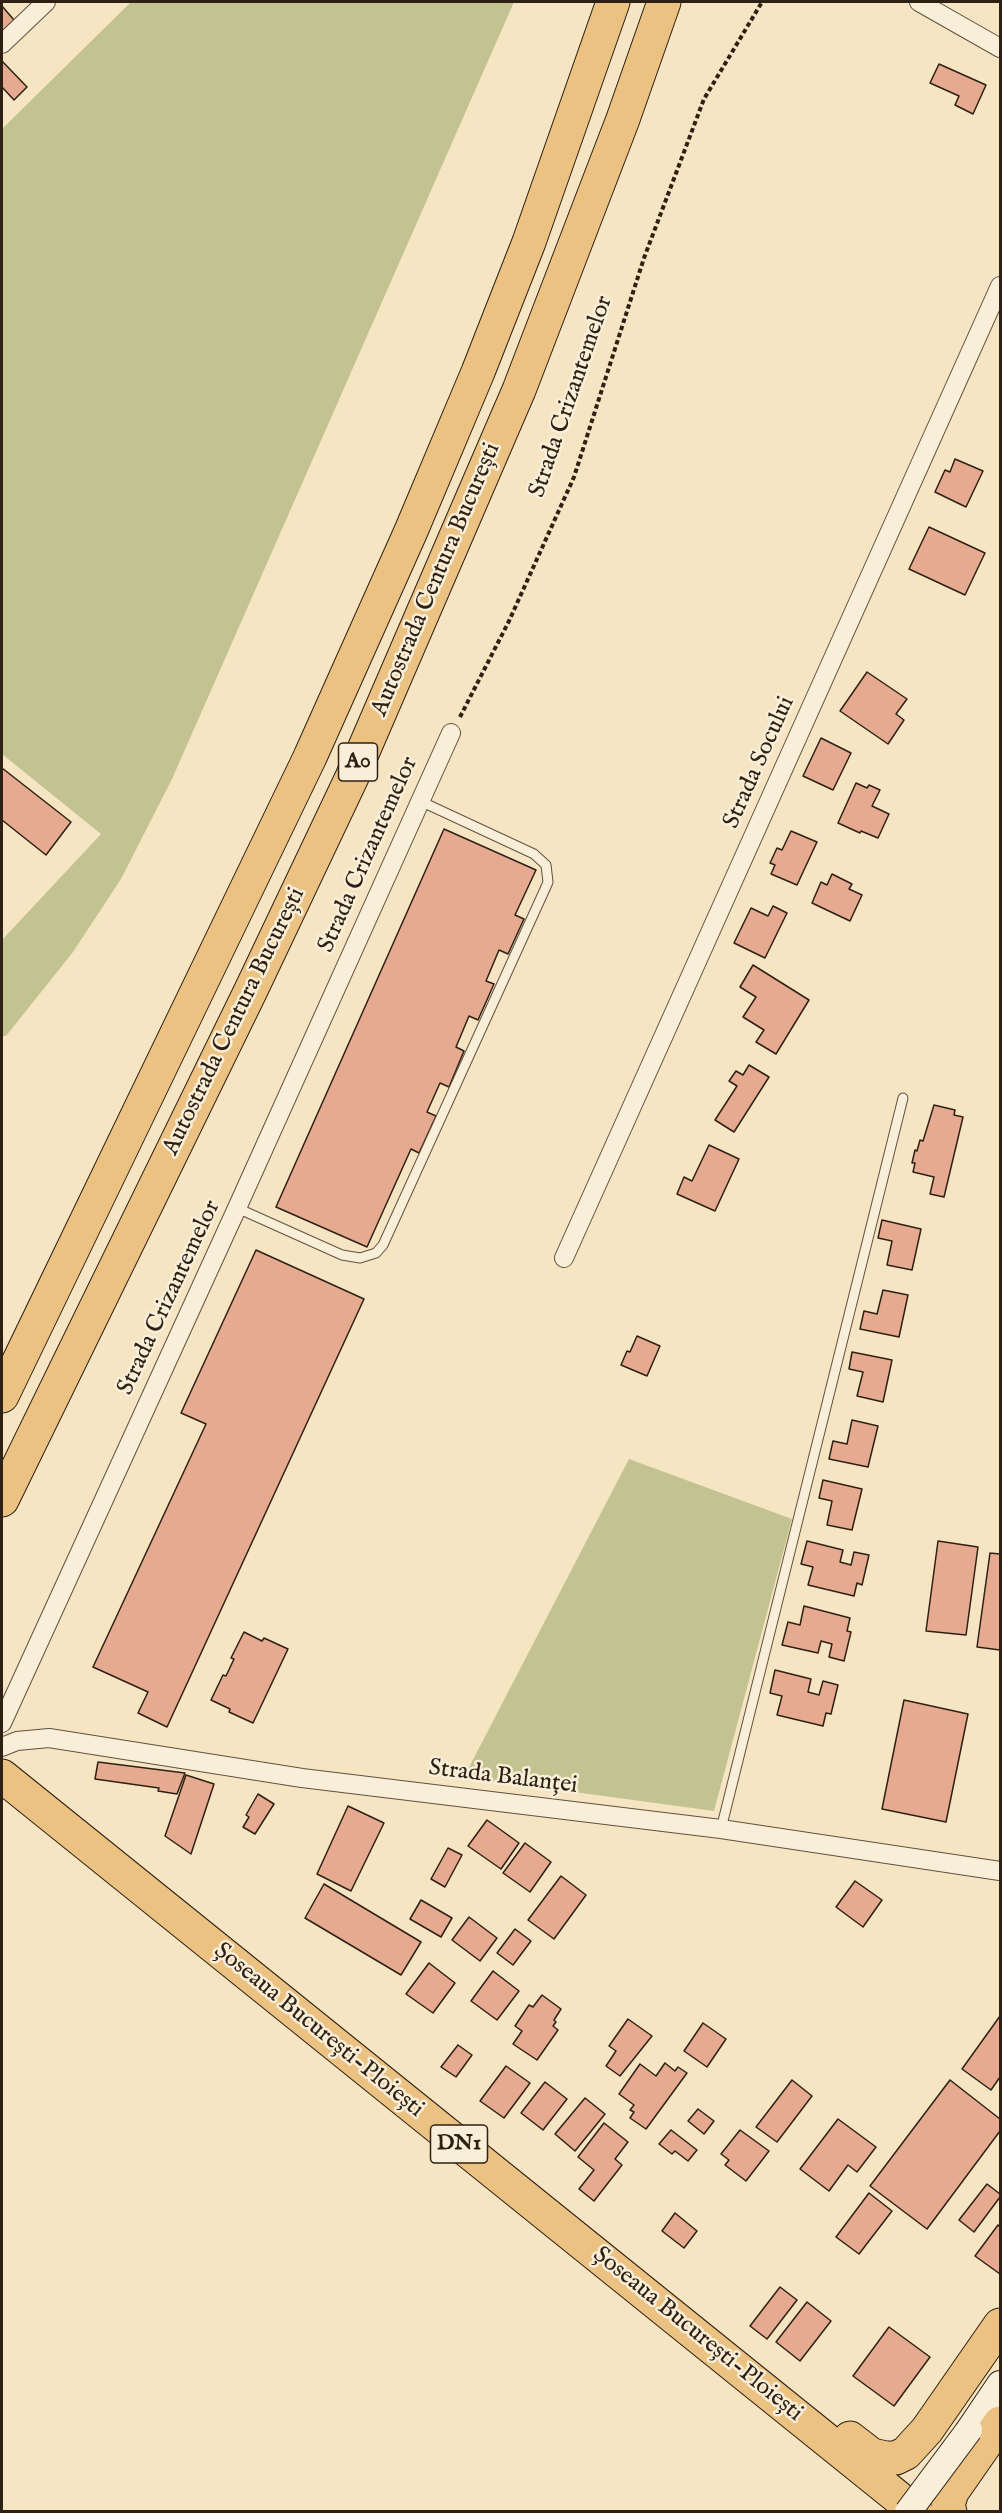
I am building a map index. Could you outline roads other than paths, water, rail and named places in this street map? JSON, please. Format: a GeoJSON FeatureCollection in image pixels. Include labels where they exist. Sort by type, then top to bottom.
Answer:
{"type":"FeatureCollection","features":[{"type":"Feature","properties":{"kind":"highway","name":"Autostrada Centura București"},"geometry":{"type":"LineString","coordinates":[[2,1396],[305,767],[411,531],[478,372],[529,242],[614,2]]}},
{"type":"Feature","properties":{"kind":"highway","name":"Autostrada Centura București"},"geometry":{"type":"LineString","coordinates":[[2,1500],[251,990],[352,777],[519,390],[623,118],[664,2]]}},
{"type":"Feature","properties":{"kind":"highway","name":"Șoseaua București-Ploiești"},"geometry":{"type":"LineString","coordinates":[[2,1776],[916,2511]]}},
{"type":"Feature","properties":{"kind":"highway","name":"Șoseaua București-Ploiești"},"geometry":{"type":"LineString","coordinates":[[2,1802],[887,2511]]}},
{"type":"Feature","properties":{"kind":"highway"},"geometry":{"type":"LineString","coordinates":[[687,2327],[720,2334],[739,2344],[816,2406],[862,2448],[872,2455],[896,2458],[916,2445],[1000,2325]]}},
{"type":"Feature","properties":{"kind":"highway"},"geometry":{"type":"LineString","coordinates":[[950,2511],[948,2505],[952,2492],[1000,2423]]}},
{"type":"Feature","properties":{"kind":"street"},"geometry":{"type":"LineString","coordinates":[[2,44],[46,2]]}},
{"type":"Feature","properties":{"kind":"street"},"geometry":{"type":"LineString","coordinates":[[919,2],[1000,48]]}},
{"type":"Feature","properties":{"kind":"street","name":"Strada Socului"},"geometry":{"type":"LineString","coordinates":[[564,1258],[1000,286]]}},
{"type":"Feature","properties":{"kind":"street","name":"Strada Crizantemelor"},"geometry":{"type":"LineString","coordinates":[[2,1723],[451,733]]}},
{"type":"Feature","properties":{"kind":"street","name":"Strada Balanței"},"geometry":{"type":"LineString","coordinates":[[2,1747],[17,1741],[49,1738],[302,1778],[721,1829],[1000,1871]]}},
{"type":"Feature","properties":{"kind":"street"},"geometry":{"type":"LineString","coordinates":[[908,2511],[969,2430],[1000,2384]]}},
{"type":"Feature","properties":{"kind":"lane"},"geometry":{"type":"LineString","coordinates":[[237,1208],[352,1258],[369,1257],[383,1245],[545,889],[548,882],[546,865],[534,854],[420,801]]}},
{"type":"Feature","properties":{"kind":"lane"},"geometry":{"type":"LineString","coordinates":[[721,1829],[903,1098]]}}]}
